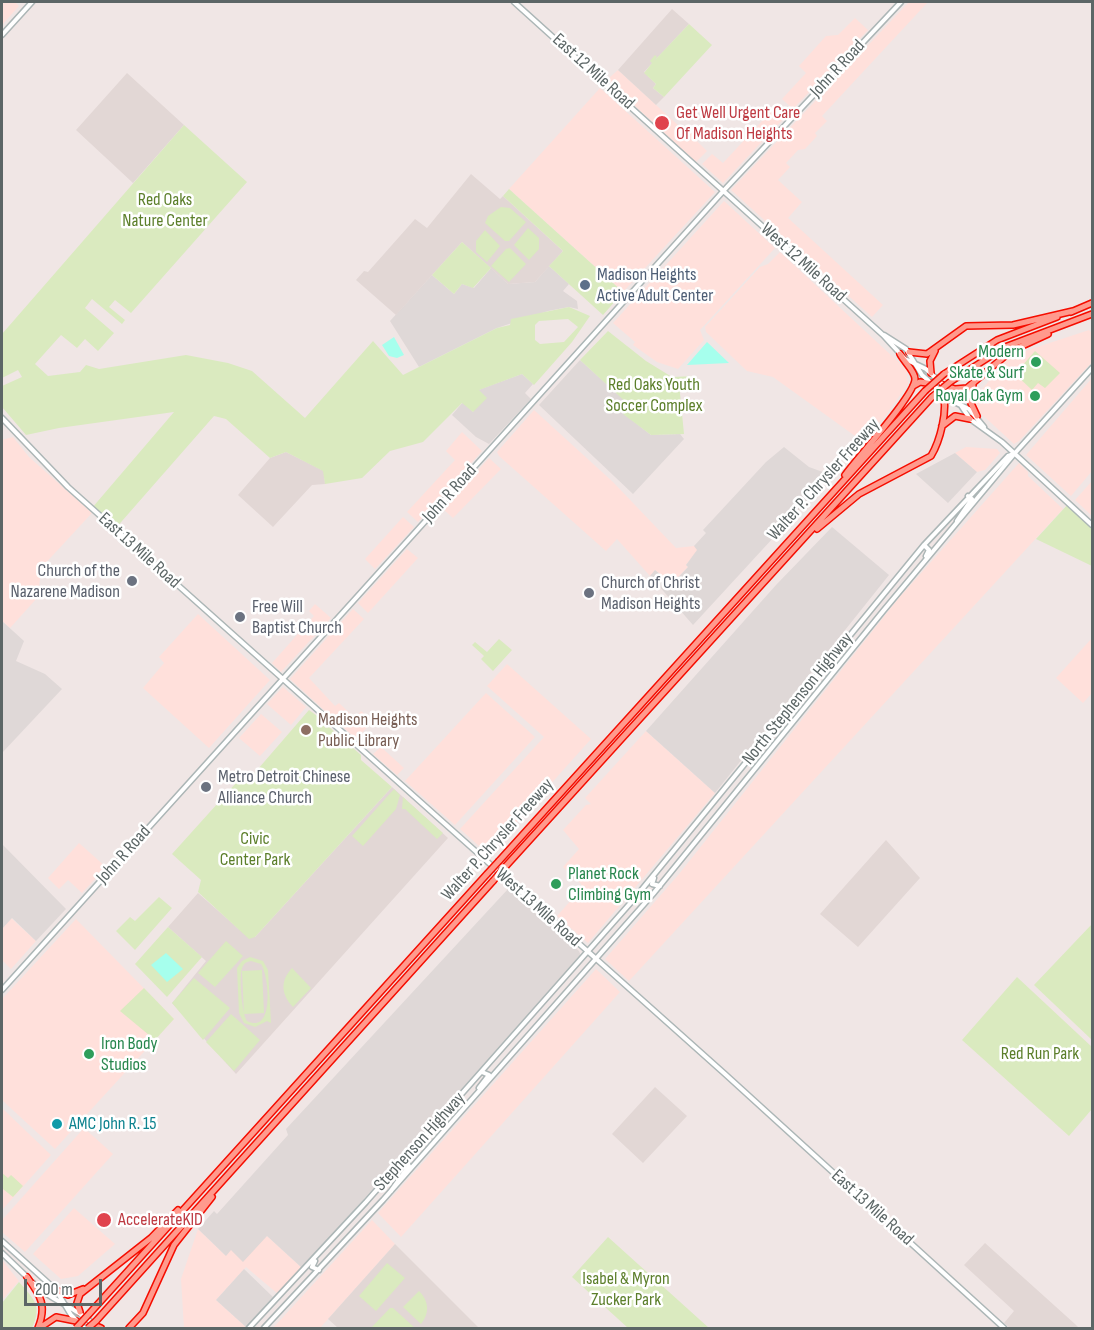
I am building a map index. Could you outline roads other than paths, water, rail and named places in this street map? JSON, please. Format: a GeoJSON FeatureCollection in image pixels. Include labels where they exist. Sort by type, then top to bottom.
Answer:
{"type":"FeatureCollection","features":[{"type":"Feature","properties":{"kind":"highway"},"geometry":{"type":"LineString","coordinates":[[909,352],[925,355],[966,326],[1013,325],[1073,311],[1092,303]]}},
{"type":"Feature","properties":{"kind":"highway","name":"Walter P. Chrysler Freeway"},"geometry":{"type":"LineString","coordinates":[[76,1326],[925,391],[967,357],[997,340],[1073,311]]}},
{"type":"Feature","properties":{"kind":"highway"},"geometry":{"type":"LineString","coordinates":[[943,385],[962,389],[1020,346],[1092,314]]}},
{"type":"Feature","properties":{"kind":"highway","name":"Walter P. Chrysler Freeway"},"geometry":{"type":"LineString","coordinates":[[94,1327],[226,1176],[932,397],[950,382],[1005,347],[1077,321]]}},
{"type":"Feature","properties":{"kind":"highway"},"geometry":{"type":"LineString","coordinates":[[931,373],[930,359],[938,347]]}},
{"type":"Feature","properties":{"kind":"highway"},"geometry":{"type":"LineString","coordinates":[[900,354],[914,374],[913,386]]}},
{"type":"Feature","properties":{"kind":"highway"},"geometry":{"type":"LineString","coordinates":[[977,416],[969,397],[978,379]]}},
{"type":"Feature","properties":{"kind":"highway"},"geometry":{"type":"LineString","coordinates":[[827,498],[913,386],[920,382],[933,384]]}},
{"type":"Feature","properties":{"kind":"highway"},"geometry":{"type":"LineString","coordinates":[[800,543],[848,501],[929,458],[940,430],[945,405],[943,393]]}},
{"type":"Feature","properties":{"kind":"highway"},"geometry":{"type":"LineString","coordinates":[[940,430],[952,417],[970,419]]}},
{"type":"Feature","properties":{"kind":"highway"},"geometry":{"type":"LineString","coordinates":[[129,1329],[143,1312],[174,1245],[226,1176]]}},
{"type":"Feature","properties":{"kind":"highway"},"geometry":{"type":"LineString","coordinates":[[56,1290],[71,1295],[90,1285],[151,1238],[212,1178]]}},
{"type":"Feature","properties":{"kind":"highway"},"geometry":{"type":"LineString","coordinates":[[27,1277],[44,1304],[39,1329]]}},
{"type":"Feature","properties":{"kind":"highway"},"geometry":{"type":"LineString","coordinates":[[80,1312],[78,1299],[90,1285]]}},
{"type":"Feature","properties":{"kind":"highway"},"geometry":{"type":"LineString","coordinates":[[39,1329],[56,1317],[76,1326]]}},
{"type":"Feature","properties":{"kind":"main road"},"geometry":{"type":"LineString","coordinates":[[2,35],[32,2]]}},
{"type":"Feature","properties":{"kind":"main road","name":"East 12 Mile Road"},"geometry":{"type":"LineString","coordinates":[[514,2],[724,192]]}},
{"type":"Feature","properties":{"kind":"main road","name":"John R Road"},"geometry":{"type":"LineString","coordinates":[[2,990],[724,192],[901,2]]}},
{"type":"Feature","properties":{"kind":"main road","name":"West 12 Mile Road"},"geometry":{"type":"LineString","coordinates":[[724,192],[883,334],[909,352],[920,372],[943,393],[977,416],[984,427]]}},
{"type":"Feature","properties":{"kind":"main road","name":"West 12 Mile Road"},"geometry":{"type":"LineString","coordinates":[[883,334],[900,354],[931,373],[970,419],[984,427],[1015,453],[1092,525]]}},
{"type":"Feature","properties":{"kind":"main road","name":"North Stephenson Highway"},"geometry":{"type":"LineString","coordinates":[[596,960],[708,829],[908,580],[1015,453],[1092,368]]}},
{"type":"Feature","properties":{"kind":"main road","name":"East 13 Mile Road"},"geometry":{"type":"LineString","coordinates":[[2,418],[48,469],[282,680]]}},
{"type":"Feature","properties":{"kind":"main road","name":"North Stephenson Highway"},"geometry":{"type":"LineString","coordinates":[[588,952],[678,847],[909,562],[968,496],[1008,456],[1015,453]]}},
{"type":"Feature","properties":{"kind":"main road"},"geometry":{"type":"LineString","coordinates":[[946,519],[944,529],[954,527],[959,515],[972,500],[968,496]]}},
{"type":"Feature","properties":{"kind":"main road"},"geometry":{"type":"LineString","coordinates":[[908,580],[929,551],[924,545]]}},
{"type":"Feature","properties":{"kind":"main road"},"geometry":{"type":"LineString","coordinates":[[895,596],[890,588],[909,562]]}},
{"type":"Feature","properties":{"kind":"main road"},"geometry":{"type":"LineString","coordinates":[[852,648],[847,647],[845,642],[866,614]]}},
{"type":"Feature","properties":{"kind":"main road","name":"West 13 Mile Road"},"geometry":{"type":"LineString","coordinates":[[282,680],[740,1088]]}},
{"type":"Feature","properties":{"kind":"main road"},"geometry":{"type":"LineString","coordinates":[[797,717],[817,687],[812,680]]}},
{"type":"Feature","properties":{"kind":"main road"},"geometry":{"type":"LineString","coordinates":[[787,730],[783,720],[801,693]]}},
{"type":"Feature","properties":{"kind":"main road"},"geometry":{"type":"LineString","coordinates":[[749,778],[770,748],[769,743],[764,741]]}},
{"type":"Feature","properties":{"kind":"main road"},"geometry":{"type":"LineString","coordinates":[[708,829],[702,829],[700,825],[719,797]]}},
{"type":"Feature","properties":{"kind":"main road"},"geometry":{"type":"LineString","coordinates":[[677,866],[683,854],[678,847]]}},
{"type":"Feature","properties":{"kind":"main road"},"geometry":{"type":"LineString","coordinates":[[658,870],[652,883],[655,886],[660,885]]}},
{"type":"Feature","properties":{"kind":"main road"},"geometry":{"type":"LineString","coordinates":[[613,940],[632,915],[629,910],[625,910]]}},
{"type":"Feature","properties":{"kind":"main road"},"geometry":{"type":"LineString","coordinates":[[607,947],[601,947],[599,943],[620,916]]}},
{"type":"Feature","properties":{"kind":"main road","name":"Stephenson Highway"},"geometry":{"type":"LineString","coordinates":[[249,1329],[404,1160],[588,952]]}},
{"type":"Feature","properties":{"kind":"main road","name":"Stephenson Highway"},"geometry":{"type":"LineString","coordinates":[[264,1329],[383,1200],[596,960]]}},
{"type":"Feature","properties":{"kind":"main road"},"geometry":{"type":"LineString","coordinates":[[562,998],[583,970],[581,965],[577,964]]}},
{"type":"Feature","properties":{"kind":"main road"},"geometry":{"type":"LineString","coordinates":[[532,1031],[526,1030],[526,1025],[557,987]]}},
{"type":"Feature","properties":{"kind":"main road"},"geometry":{"type":"LineString","coordinates":[[466,1106],[488,1077],[486,1071],[481,1072]]}},
{"type":"Feature","properties":{"kind":"main road","name":"East 13 Mile Road"},"geometry":{"type":"LineString","coordinates":[[740,1088],[1004,1329]]}},
{"type":"Feature","properties":{"kind":"main road"},"geometry":{"type":"LineString","coordinates":[[444,1115],[453,1121]]}},
{"type":"Feature","properties":{"kind":"main road"},"geometry":{"type":"LineString","coordinates":[[391,1191],[392,1186],[409,1166],[408,1161],[404,1160]]}},
{"type":"Feature","properties":{"kind":"main road"},"geometry":{"type":"LineString","coordinates":[[376,1191],[375,1198],[383,1200]]}},
{"type":"Feature","properties":{"kind":"main road"},"geometry":{"type":"LineString","coordinates":[[338,1249],[359,1223],[358,1218],[352,1217]]}},
{"type":"Feature","properties":{"kind":"main road"},"geometry":{"type":"LineString","coordinates":[[319,1270],[313,1268],[312,1264],[336,1235]]}},
{"type":"Feature","properties":{"kind":"main road"},"geometry":{"type":"LineString","coordinates":[[2,1241],[56,1290],[76,1326],[94,1327]]}},
{"type":"Feature","properties":{"kind":"main road"},"geometry":{"type":"LineString","coordinates":[[2,1253],[47,1296],[80,1312],[94,1327]]}},
{"type":"Feature","properties":{"kind":"main road"},"geometry":{"type":"LineString","coordinates":[[7,1258],[14,1258],[15,1253]]}},
{"type":"Feature","properties":{"kind":"main road"},"geometry":{"type":"LineString","coordinates":[[35,1285],[42,1284],[41,1277]]}},
{"type":"Feature","properties":{"kind":"main road"},"geometry":{"type":"LineString","coordinates":[[264,1329],[282,1306],[277,1298]]}},
{"type":"Feature","properties":{"kind":"place","name":"Get Well Urgent Care Of Madison Heights"},"geometry":{"type":"Point","coordinates":[662,123]}},
{"type":"Feature","properties":{"kind":"place","name":"Madison Heights Active Adult Center"},"geometry":{"type":"Point","coordinates":[585,285]}},
{"type":"Feature","properties":{"kind":"place","name":"Modern Skate & Surf"},"geometry":{"type":"Point","coordinates":[1036,362]}},
{"type":"Feature","properties":{"kind":"place","name":"Royal Oak Gym"},"geometry":{"type":"Point","coordinates":[1035,396]}},
{"type":"Feature","properties":{"kind":"place","name":"Church of the Nazarene Madison"},"geometry":{"type":"Point","coordinates":[132,581]}},
{"type":"Feature","properties":{"kind":"place","name":"Church of Christ Madison Heights"},"geometry":{"type":"Point","coordinates":[589,593]}},
{"type":"Feature","properties":{"kind":"place","name":"Free Will Baptist Church"},"geometry":{"type":"Point","coordinates":[240,617]}},
{"type":"Feature","properties":{"kind":"place","name":"Madison Heights Public Library"},"geometry":{"type":"Point","coordinates":[306,730]}},
{"type":"Feature","properties":{"kind":"place","name":"Metro Detroit Chinese Alliance Church"},"geometry":{"type":"Point","coordinates":[206,787]}},
{"type":"Feature","properties":{"kind":"place","name":"Planet Rock Climbing Gym"},"geometry":{"type":"Point","coordinates":[556,884]}},
{"type":"Feature","properties":{"kind":"place","name":"Iron Body Studios"},"geometry":{"type":"Point","coordinates":[89,1054]}},
{"type":"Feature","properties":{"kind":"place","name":"AMC John R. 15"},"geometry":{"type":"Point","coordinates":[57,1124]}},
{"type":"Feature","properties":{"kind":"place","name":"AccelerateKID"},"geometry":{"type":"Point","coordinates":[104,1220]}},
{"type":"Feature","properties":{"kind":"park label","name":"Red Oaks Nature Center"},"geometry":{"type":"Point","coordinates":[165,210]}},
{"type":"Feature","properties":{"kind":"park label","name":"Red Oaks Youth Soccer Complex"},"geometry":{"type":"Point","coordinates":[654,395]}},
{"type":"Feature","properties":{"kind":"park label","name":"Civic Center Park"},"geometry":{"type":"Point","coordinates":[255,849]}},
{"type":"Feature","properties":{"kind":"park label","name":"Red Run Park"},"geometry":{"type":"Point","coordinates":[1040,1054]}},
{"type":"Feature","properties":{"kind":"park label","name":"Isabel & Myron Zucker Park"},"geometry":{"type":"Point","coordinates":[626,1289]}}]}
